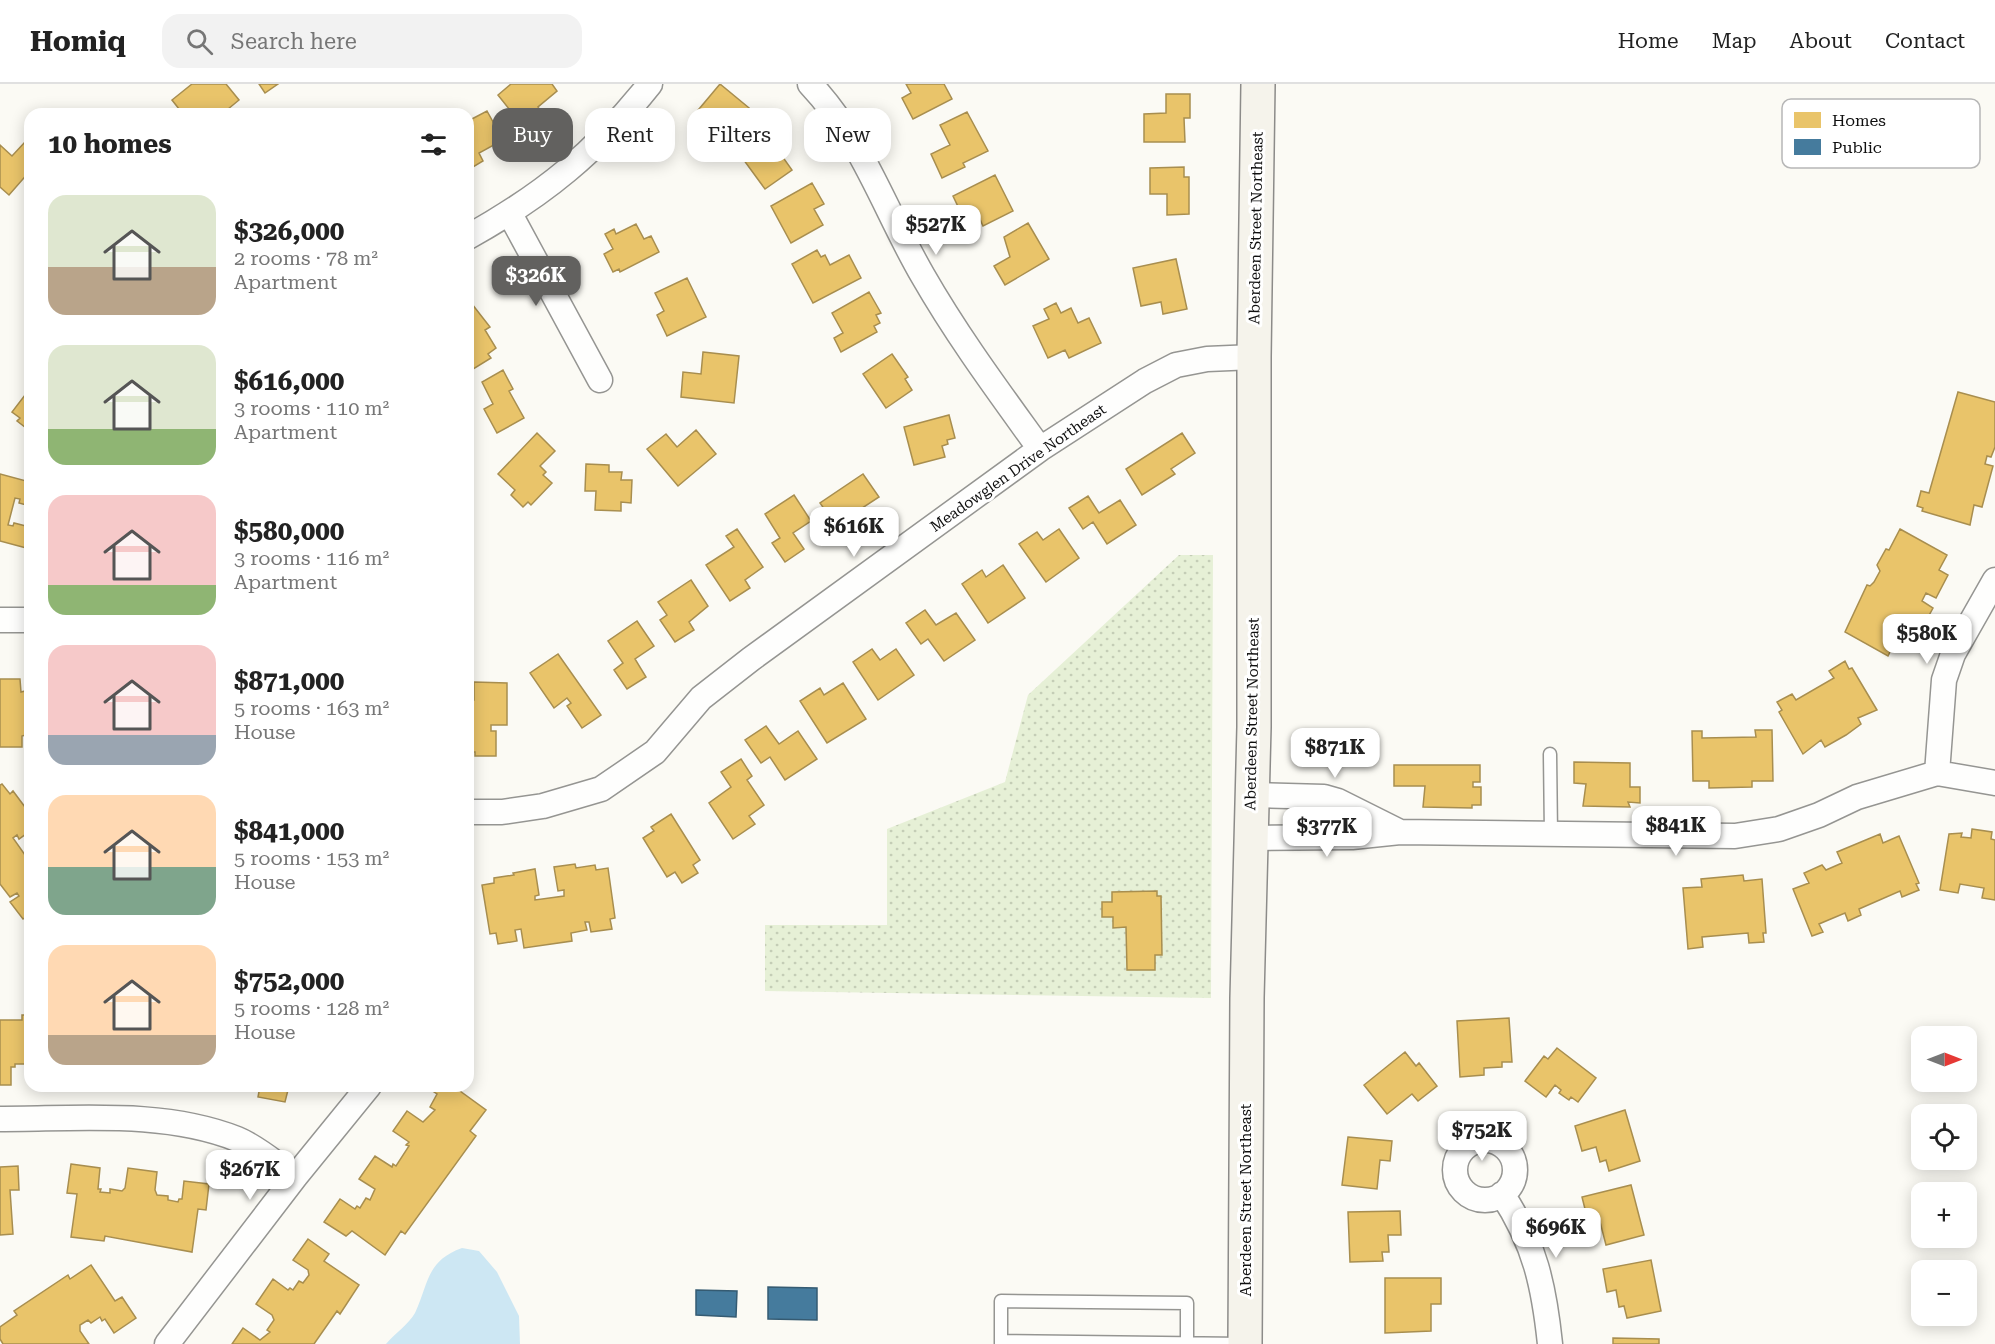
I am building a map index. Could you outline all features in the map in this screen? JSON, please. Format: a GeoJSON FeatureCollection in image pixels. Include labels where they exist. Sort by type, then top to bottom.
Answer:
{"type":"FeatureCollection","features":[{"type":"Feature","properties":{"kind":"street"},"geometry":{"type":"LineString","coordinates":[[474,234],[510,214],[571,170],[610,131],[650,84]]}},
{"type":"Feature","properties":{"kind":"street"},"geometry":{"type":"LineString","coordinates":[[810,84],[848,131],[878,184],[921,274],[964,346],[1040,449]]}},
{"type":"Feature","properties":{"kind":"street","name":"Aberdeen Street Northeast"},"geometry":{"type":"LineString","coordinates":[[1245,1344],[1258,84]]}},
{"type":"Feature","properties":{"kind":"street"},"geometry":{"type":"LineString","coordinates":[[510,214],[600,380]]}},
{"type":"Feature","properties":{"kind":"street","name":"Meadowglen Drive Northeast"},"geometry":{"type":"LineString","coordinates":[[474,812],[502,812],[543,806],[601,789],[655,752],[701,698],[751,659],[1040,449],[1145,381],[1176,365],[1207,359],[1254,357]]}},
{"type":"Feature","properties":{"kind":"street"},"geometry":{"type":"LineString","coordinates":[[1937,773],[1944,680],[1953,654],[1995,580]]}},
{"type":"Feature","properties":{"kind":"street"},"geometry":{"type":"LineString","coordinates":[[0,620],[24,620]]}},
{"type":"Feature","properties":{"kind":"street"},"geometry":{"type":"LineString","coordinates":[[1251,838],[1352,837],[1400,832],[1735,836],[1768,831],[1819,815],[1857,797],[1897,783],[1937,773],[1995,783]]}},
{"type":"Feature","properties":{"kind":"street"},"geometry":{"type":"LineString","coordinates":[[1252,795],[1324,797],[1338,801],[1400,832]]}},
{"type":"Feature","properties":{"kind":"street"},"geometry":{"type":"LineString","coordinates":[[167,1344],[295,1177],[364,1092]]}},
{"type":"Feature","properties":{"kind":"street"},"geometry":{"type":"LineString","coordinates":[[0,1119],[105,1119],[187,1124],[239,1140],[295,1177]]}},
{"type":"Feature","properties":{"kind":"street"},"geometry":{"type":"LineString","coordinates":[[1502,1194],[1520,1222],[1545,1291],[1550,1344]]}},
{"type":"Feature","properties":{"kind":"lane"},"geometry":{"type":"LineString","coordinates":[[1550,754],[1551,834]]}},
{"type":"Feature","properties":{"kind":"lane"},"geometry":{"type":"LineString","coordinates":[[1187,1343],[1187,1303],[1001,1301],[1001,1342],[1245,1344]]}},
{"type":"Feature","properties":{"kind":"green space"},"geometry":{"type":"Polygon","coordinates":[[[1179,555],[1213,555],[1211,998],[765,991],[765,925],[887,925],[887,829],[1005,782],[1028,695],[1179,555]]]}},
{"type":"Feature","properties":{"kind":"water"},"geometry":{"type":"Polygon","coordinates":[[[462,1248],[479,1251],[497,1272],[519,1316],[520,1344],[386,1344],[415,1313],[435,1266],[450,1253],[462,1248]]]}},
{"type":"Feature","properties":{"kind":"building: Homes"},"geometry":{"type":"Polygon","coordinates":[[[192,84],[226,84],[239,100],[229,108],[178,108],[172,100],[192,84]]]}},
{"type":"Feature","properties":{"kind":"building: Homes"},"geometry":{"type":"Polygon","coordinates":[[[259,84],[278,84],[265,93],[259,84]]]}},
{"type":"Feature","properties":{"kind":"building: Homes"},"geometry":{"type":"Polygon","coordinates":[[[511,84],[552,84],[557,91],[539,108],[508,108],[498,95],[511,84]]]}},
{"type":"Feature","properties":{"kind":"building: Homes"},"geometry":{"type":"Polygon","coordinates":[[[720,84],[749,108],[700,108],[720,84]]]}},
{"type":"Feature","properties":{"kind":"building: Homes"},"geometry":{"type":"Polygon","coordinates":[[[906,84],[944,84],[952,99],[913,119],[902,98],[911,93],[906,84]]]}},
{"type":"Feature","properties":{"kind":"building: Homes"},"geometry":{"type":"Polygon","coordinates":[[[1166,94],[1190,94],[1190,118],[1184,118],[1185,142],[1144,142],[1144,114],[1166,113],[1166,94]]]}},
{"type":"Feature","properties":{"kind":"building: Homes"},"geometry":{"type":"Polygon","coordinates":[[[487,111],[492,120],[492,146],[479,153],[483,161],[474,166],[474,118],[487,111]]]}},
{"type":"Feature","properties":{"kind":"building: Homes"},"geometry":{"type":"Polygon","coordinates":[[[967,112],[988,151],[963,163],[965,167],[942,178],[931,154],[950,145],[940,125],[967,112]]]}},
{"type":"Feature","properties":{"kind":"building: Homes"},"geometry":{"type":"Polygon","coordinates":[[[24,143],[24,178],[9,195],[0,187],[0,145],[12,156],[24,143]]]}},
{"type":"Feature","properties":{"kind":"building: Homes"},"geometry":{"type":"Polygon","coordinates":[[[745,162],[786,162],[792,170],[765,189],[745,162]]]}},
{"type":"Feature","properties":{"kind":"building: Homes"},"geometry":{"type":"Polygon","coordinates":[[[1184,167],[1184,177],[1189,177],[1189,214],[1167,215],[1167,194],[1150,194],[1150,168],[1184,167]]]}},
{"type":"Feature","properties":{"kind":"building: Homes"},"geometry":{"type":"Polygon","coordinates":[[[995,175],[1013,211],[983,226],[979,217],[972,220],[969,214],[963,217],[953,196],[995,175]]]}},
{"type":"Feature","properties":{"kind":"building: Homes"},"geometry":{"type":"Polygon","coordinates":[[[812,183],[824,204],[814,209],[823,225],[791,243],[771,206],[812,183]]]}},
{"type":"Feature","properties":{"kind":"building: Homes"},"geometry":{"type":"Polygon","coordinates":[[[1028,223],[1049,259],[1005,285],[994,266],[1010,257],[1004,237],[1028,223]]]}},
{"type":"Feature","properties":{"kind":"building: Homes"},"geometry":{"type":"Polygon","coordinates":[[[636,224],[644,239],[651,236],[659,252],[620,272],[619,269],[613,272],[604,254],[613,249],[605,234],[614,229],[616,234],[636,224]]]}},
{"type":"Feature","properties":{"kind":"building: Homes"},"geometry":{"type":"Polygon","coordinates":[[[817,250],[821,257],[825,255],[830,265],[849,255],[861,278],[813,303],[792,264],[817,250]]]}},
{"type":"Feature","properties":{"kind":"building: Homes"},"geometry":{"type":"Polygon","coordinates":[[[1176,259],[1187,309],[1163,314],[1161,302],[1141,306],[1133,268],[1176,259]]]}},
{"type":"Feature","properties":{"kind":"building: Homes"},"geometry":{"type":"Polygon","coordinates":[[[687,278],[706,317],[667,336],[657,315],[664,311],[655,293],[687,278]]]}},
{"type":"Feature","properties":{"kind":"building: Homes"},"geometry":{"type":"Polygon","coordinates":[[[869,292],[881,313],[876,315],[880,323],[874,326],[877,332],[841,352],[834,338],[843,333],[832,313],[869,292]]]}},
{"type":"Feature","properties":{"kind":"building: Homes"},"geometry":{"type":"Polygon","coordinates":[[[1056,303],[1061,313],[1071,308],[1078,323],[1089,318],[1101,343],[1069,358],[1065,350],[1048,358],[1033,326],[1049,319],[1044,309],[1056,303]]]}},
{"type":"Feature","properties":{"kind":"building: Homes"},"geometry":{"type":"Polygon","coordinates":[[[474,307],[490,327],[485,330],[496,348],[488,354],[491,358],[474,369],[474,307]]]}},
{"type":"Feature","properties":{"kind":"building: Homes"},"geometry":{"type":"Polygon","coordinates":[[[703,352],[739,356],[734,403],[681,397],[683,372],[701,374],[703,352]]]}},
{"type":"Feature","properties":{"kind":"building: Homes"},"geometry":{"type":"Polygon","coordinates":[[[892,354],[908,377],[905,379],[912,390],[886,408],[863,374],[892,354]]]}},
{"type":"Feature","properties":{"kind":"building: Homes"},"geometry":{"type":"Polygon","coordinates":[[[503,370],[513,389],[509,391],[524,418],[497,433],[484,409],[493,404],[482,382],[503,370]]]}},
{"type":"Feature","properties":{"kind":"building: Homes"},"geometry":{"type":"Polygon","coordinates":[[[1958,392],[1995,402],[1995,447],[1991,457],[1987,456],[1985,464],[1993,466],[1982,507],[1974,505],[1970,525],[1922,511],[1923,508],[1917,506],[1921,491],[1929,493],[1958,392]]]}},
{"type":"Feature","properties":{"kind":"building: Homes"},"geometry":{"type":"Polygon","coordinates":[[[24,396],[24,426],[17,421],[20,418],[12,412],[24,396]]]}},
{"type":"Feature","properties":{"kind":"building: Homes"},"geometry":{"type":"Polygon","coordinates":[[[949,415],[955,438],[947,440],[948,444],[942,446],[945,457],[914,465],[904,427],[949,415]]]}},
{"type":"Feature","properties":{"kind":"building: Homes"},"geometry":{"type":"Polygon","coordinates":[[[696,430],[716,454],[678,486],[647,449],[666,434],[677,447],[696,430]]]}},
{"type":"Feature","properties":{"kind":"building: Homes"},"geometry":{"type":"Polygon","coordinates":[[[537,433],[555,451],[540,466],[546,472],[543,475],[552,483],[531,505],[528,502],[523,507],[511,495],[515,490],[498,474],[537,433]]]}},
{"type":"Feature","properties":{"kind":"building: Homes"},"geometry":{"type":"Polygon","coordinates":[[[1182,433],[1195,453],[1171,469],[1175,474],[1142,495],[1126,469],[1182,433]]]}},
{"type":"Feature","properties":{"kind":"building: Homes"},"geometry":{"type":"Polygon","coordinates":[[[586,464],[609,465],[609,472],[622,472],[621,480],[632,480],[631,503],[621,502],[621,511],[595,510],[596,491],[585,491],[586,464]]]}},
{"type":"Feature","properties":{"kind":"building: Homes"},"geometry":{"type":"Polygon","coordinates":[[[0,474],[24,480],[24,504],[19,503],[20,499],[15,498],[8,525],[13,526],[14,523],[24,526],[24,547],[0,541],[0,474]]]}},
{"type":"Feature","properties":{"kind":"building: Homes"},"geometry":{"type":"Polygon","coordinates":[[[863,474],[879,497],[850,516],[848,513],[834,523],[820,503],[863,474]]]}},
{"type":"Feature","properties":{"kind":"building: Homes"},"geometry":{"type":"Polygon","coordinates":[[[794,495],[811,521],[793,533],[804,549],[785,562],[772,543],[780,538],[765,514],[794,495]]]}},
{"type":"Feature","properties":{"kind":"building: Homes"},"geometry":{"type":"Polygon","coordinates":[[[1088,496],[1099,513],[1120,500],[1136,525],[1107,544],[1093,522],[1083,529],[1069,508],[1088,496]]]}},
{"type":"Feature","properties":{"kind":"building: Homes"},"geometry":{"type":"Polygon","coordinates":[[[737,529],[763,567],[745,580],[750,588],[730,601],[706,565],[734,547],[726,536],[737,529]]]}},
{"type":"Feature","properties":{"kind":"building: Homes"},"geometry":{"type":"Polygon","coordinates":[[[1059,529],[1079,558],[1046,582],[1019,544],[1037,532],[1043,540],[1059,529]]]}},
{"type":"Feature","properties":{"kind":"building: Homes"},"geometry":{"type":"Polygon","coordinates":[[[1900,529],[1947,555],[1939,570],[1948,575],[1936,598],[1926,593],[1922,601],[1933,608],[1910,650],[1895,642],[1888,656],[1845,632],[1867,585],[1870,586],[1874,582],[1880,571],[1877,565],[1886,549],[1889,550],[1900,529]]]}},
{"type":"Feature","properties":{"kind":"building: Homes"},"geometry":{"type":"Polygon","coordinates":[[[1003,565],[1025,598],[988,623],[962,584],[982,570],[986,577],[1003,565]]]}},
{"type":"Feature","properties":{"kind":"building: Homes"},"geometry":{"type":"Polygon","coordinates":[[[691,580],[708,606],[689,622],[694,630],[675,642],[660,620],[667,615],[658,602],[691,580]]]}},
{"type":"Feature","properties":{"kind":"building: Homes"},"geometry":{"type":"Polygon","coordinates":[[[925,610],[936,625],[956,613],[975,640],[944,661],[928,639],[921,644],[906,623],[925,610]]]}},
{"type":"Feature","properties":{"kind":"building: Homes"},"geometry":{"type":"Polygon","coordinates":[[[637,621],[654,646],[635,659],[646,677],[627,689],[614,670],[623,663],[608,641],[637,621]]]}},
{"type":"Feature","properties":{"kind":"building: Homes"},"geometry":{"type":"Polygon","coordinates":[[[872,649],[880,660],[896,649],[914,675],[878,700],[853,662],[872,649]]]}},
{"type":"Feature","properties":{"kind":"building: Homes"},"geometry":{"type":"Polygon","coordinates":[[[558,654],[601,715],[582,728],[567,706],[571,703],[567,698],[554,708],[530,673],[558,654]]]}},
{"type":"Feature","properties":{"kind":"building: Homes"},"geometry":{"type":"Polygon","coordinates":[[[1845,661],[1849,669],[1852,668],[1877,710],[1858,718],[1861,724],[1846,735],[1825,747],[1821,740],[1803,754],[1779,712],[1782,710],[1777,702],[1792,694],[1796,700],[1834,678],[1829,671],[1845,661]]]}},
{"type":"Feature","properties":{"kind":"building: Homes"},"geometry":{"type":"Polygon","coordinates":[[[0,679],[20,679],[21,692],[24,691],[22,747],[0,747],[0,679]]]}},
{"type":"Feature","properties":{"kind":"building: Homes"},"geometry":{"type":"Polygon","coordinates":[[[474,682],[507,683],[507,725],[491,725],[491,731],[496,731],[496,756],[475,756],[474,682]]]}},
{"type":"Feature","properties":{"kind":"building: Homes"},"geometry":{"type":"Polygon","coordinates":[[[843,683],[866,719],[827,743],[800,701],[820,688],[824,695],[843,683]]]}},
{"type":"Feature","properties":{"kind":"building: Homes"},"geometry":{"type":"Polygon","coordinates":[[[766,726],[779,744],[798,731],[817,759],[785,780],[770,757],[761,763],[745,740],[766,726]]]}},
{"type":"Feature","properties":{"kind":"building: Homes"},"geometry":{"type":"Polygon","coordinates":[[[1755,730],[1772,730],[1773,781],[1752,781],[1752,787],[1709,788],[1709,781],[1693,781],[1692,731],[1702,731],[1702,738],[1756,737],[1755,730]]]}},
{"type":"Feature","properties":{"kind":"building: Homes"},"geometry":{"type":"Polygon","coordinates":[[[741,759],[752,776],[747,780],[764,805],[749,816],[755,824],[733,839],[709,803],[731,787],[721,772],[741,759]]]}},
{"type":"Feature","properties":{"kind":"building: Homes"},"geometry":{"type":"Polygon","coordinates":[[[1574,762],[1630,763],[1630,787],[1640,787],[1640,803],[1628,802],[1630,807],[1583,806],[1586,784],[1574,783],[1574,762]]]}},
{"type":"Feature","properties":{"kind":"building: Homes"},"geometry":{"type":"Polygon","coordinates":[[[1394,765],[1480,765],[1480,782],[1473,782],[1473,787],[1481,787],[1481,805],[1472,805],[1472,808],[1423,807],[1425,786],[1394,786],[1394,765]]]}},
{"type":"Feature","properties":{"kind":"building: Homes"},"geometry":{"type":"Polygon","coordinates":[[[2,784],[10,794],[13,791],[24,806],[24,835],[19,839],[17,835],[13,838],[24,854],[23,919],[10,902],[19,896],[17,893],[10,897],[0,884],[0,785],[2,784]]]}},
{"type":"Feature","properties":{"kind":"building: Homes"},"geometry":{"type":"Polygon","coordinates":[[[671,814],[700,860],[693,865],[698,873],[682,883],[675,872],[667,877],[643,838],[654,831],[651,827],[671,814]]]}},
{"type":"Feature","properties":{"kind":"building: Homes"},"geometry":{"type":"Polygon","coordinates":[[[1972,829],[1992,832],[1991,839],[1995,840],[1995,900],[1982,898],[1984,888],[1960,884],[1958,893],[1940,890],[1949,834],[1962,833],[1961,837],[1971,838],[1972,829]]]}},
{"type":"Feature","properties":{"kind":"building: Homes"},"geometry":{"type":"Polygon","coordinates":[[[1880,834],[1883,843],[1899,836],[1919,883],[1916,884],[1919,890],[1902,897],[1900,891],[1859,909],[1861,915],[1848,921],[1845,913],[1819,924],[1823,932],[1812,936],[1793,889],[1809,883],[1804,873],[1822,865],[1826,870],[1842,863],[1837,852],[1880,834]]]}},
{"type":"Feature","properties":{"kind":"building: Homes"},"geometry":{"type":"Polygon","coordinates":[[[575,864],[576,868],[595,865],[596,870],[608,868],[615,918],[610,919],[612,929],[591,932],[589,922],[585,922],[587,930],[571,933],[572,941],[524,948],[521,929],[515,930],[517,941],[498,944],[496,933],[490,934],[482,885],[494,883],[494,878],[535,869],[539,895],[535,896],[535,900],[564,896],[564,890],[558,891],[554,867],[575,864]]]}},
{"type":"Feature","properties":{"kind":"building: Homes"},"geometry":{"type":"Polygon","coordinates":[[[1743,875],[1744,881],[1762,879],[1766,933],[1763,933],[1764,942],[1749,943],[1748,933],[1702,937],[1703,947],[1688,949],[1683,888],[1702,887],[1701,879],[1743,875]]]}},
{"type":"Feature","properties":{"kind":"building: Homes"},"geometry":{"type":"Polygon","coordinates":[[[1157,891],[1157,896],[1161,896],[1162,955],[1155,955],[1155,970],[1127,970],[1126,927],[1113,928],[1113,917],[1102,917],[1102,902],[1112,902],[1112,892],[1157,891]]]}},
{"type":"Feature","properties":{"kind":"building: Homes"},"geometry":{"type":"Polygon","coordinates":[[[22,1015],[24,1015],[24,1064],[15,1064],[15,1067],[11,1067],[11,1085],[0,1085],[0,1020],[22,1020],[22,1015]]]}},
{"type":"Feature","properties":{"kind":"building: Homes"},"geometry":{"type":"Polygon","coordinates":[[[1509,1018],[1512,1062],[1502,1062],[1502,1067],[1484,1068],[1484,1075],[1460,1077],[1457,1021],[1509,1018]]]}},
{"type":"Feature","properties":{"kind":"building: Homes"},"geometry":{"type":"Polygon","coordinates":[[[1557,1048],[1596,1078],[1578,1102],[1571,1097],[1569,1100],[1559,1093],[1561,1090],[1555,1085],[1546,1097],[1525,1081],[1544,1056],[1548,1059],[1557,1048]]]}},
{"type":"Feature","properties":{"kind":"building: Homes"},"geometry":{"type":"Polygon","coordinates":[[[1405,1052],[1416,1066],[1419,1063],[1437,1086],[1418,1101],[1412,1094],[1387,1114],[1364,1085],[1405,1052]]]}},
{"type":"Feature","properties":{"kind":"building: Homes"},"geometry":{"type":"Polygon","coordinates":[[[259,1092],[288,1092],[285,1102],[258,1097],[259,1092]]]}},
{"type":"Feature","properties":{"kind":"building: Homes"},"geometry":{"type":"Polygon","coordinates":[[[434,1092],[461,1092],[486,1110],[470,1131],[476,1136],[405,1234],[401,1231],[385,1255],[352,1231],[346,1236],[324,1222],[340,1199],[355,1209],[357,1206],[360,1208],[366,1198],[370,1200],[375,1189],[359,1179],[375,1156],[392,1167],[393,1164],[396,1166],[409,1146],[406,1145],[409,1142],[393,1131],[407,1111],[423,1122],[435,1110],[430,1107],[437,1094],[434,1092]]]}},
{"type":"Feature","properties":{"kind":"building: Homes"},"geometry":{"type":"Polygon","coordinates":[[[1625,1110],[1640,1161],[1609,1171],[1606,1160],[1600,1162],[1596,1147],[1582,1151],[1575,1126],[1625,1110]]]}},
{"type":"Feature","properties":{"kind":"building: Homes"},"geometry":{"type":"Polygon","coordinates":[[[1348,1137],[1392,1141],[1390,1161],[1380,1160],[1377,1189],[1342,1185],[1348,1137]]]}},
{"type":"Feature","properties":{"kind":"building: Homes"},"geometry":{"type":"Polygon","coordinates":[[[71,1164],[100,1168],[98,1189],[101,1189],[100,1192],[110,1193],[110,1189],[122,1191],[125,1188],[128,1168],[157,1172],[155,1190],[157,1195],[168,1196],[168,1200],[178,1202],[182,1199],[184,1181],[209,1184],[206,1210],[198,1209],[192,1252],[105,1236],[104,1241],[71,1237],[77,1194],[67,1193],[71,1164]]]}},
{"type":"Feature","properties":{"kind":"building: Homes"},"geometry":{"type":"Polygon","coordinates":[[[18,1166],[19,1190],[10,1190],[13,1234],[0,1235],[0,1167],[18,1166]]]}},
{"type":"Feature","properties":{"kind":"building: Homes"},"geometry":{"type":"Polygon","coordinates":[[[1631,1185],[1644,1235],[1606,1245],[1599,1218],[1588,1221],[1582,1197],[1631,1185]]]}},
{"type":"Feature","properties":{"kind":"building: Homes"},"geometry":{"type":"Polygon","coordinates":[[[1400,1211],[1401,1235],[1388,1235],[1389,1252],[1382,1252],[1383,1261],[1350,1262],[1348,1212],[1400,1211]]]}},
{"type":"Feature","properties":{"kind":"building: Homes"},"geometry":{"type":"Polygon","coordinates":[[[308,1239],[329,1254],[324,1261],[359,1285],[340,1314],[337,1311],[314,1344],[232,1344],[243,1328],[260,1340],[270,1332],[267,1330],[274,1320],[272,1315],[256,1304],[273,1279],[288,1290],[290,1288],[293,1290],[299,1281],[303,1283],[309,1275],[308,1270],[293,1260],[308,1239]]]}},
{"type":"Feature","properties":{"kind":"building: Homes"},"geometry":{"type":"Polygon","coordinates":[[[1651,1260],[1661,1311],[1627,1318],[1624,1306],[1619,1307],[1616,1290],[1607,1292],[1603,1269],[1651,1260]]]}},
{"type":"Feature","properties":{"kind":"building: Homes"},"geometry":{"type":"Polygon","coordinates":[[[91,1265],[115,1301],[122,1297],[136,1318],[114,1333],[105,1319],[102,1321],[100,1317],[91,1323],[88,1320],[80,1325],[80,1331],[89,1344],[3,1344],[0,1339],[0,1327],[17,1315],[14,1311],[68,1275],[70,1279],[91,1265]]]}},
{"type":"Feature","properties":{"kind":"building: Homes"},"geometry":{"type":"Polygon","coordinates":[[[1385,1278],[1441,1278],[1441,1304],[1431,1304],[1431,1331],[1385,1333],[1385,1278]]]}},
{"type":"Feature","properties":{"kind":"building: Homes"},"geometry":{"type":"Polygon","coordinates":[[[1613,1338],[1659,1339],[1659,1344],[1613,1344],[1613,1338]]]}},
{"type":"Feature","properties":{"kind":"building: Public"},"geometry":{"type":"Polygon","coordinates":[[[768,1287],[817,1288],[817,1320],[768,1319],[768,1287]]]}},
{"type":"Feature","properties":{"kind":"building: Public"},"geometry":{"type":"Polygon","coordinates":[[[696,1290],[737,1291],[736,1317],[696,1315],[696,1290]]]}}]}
